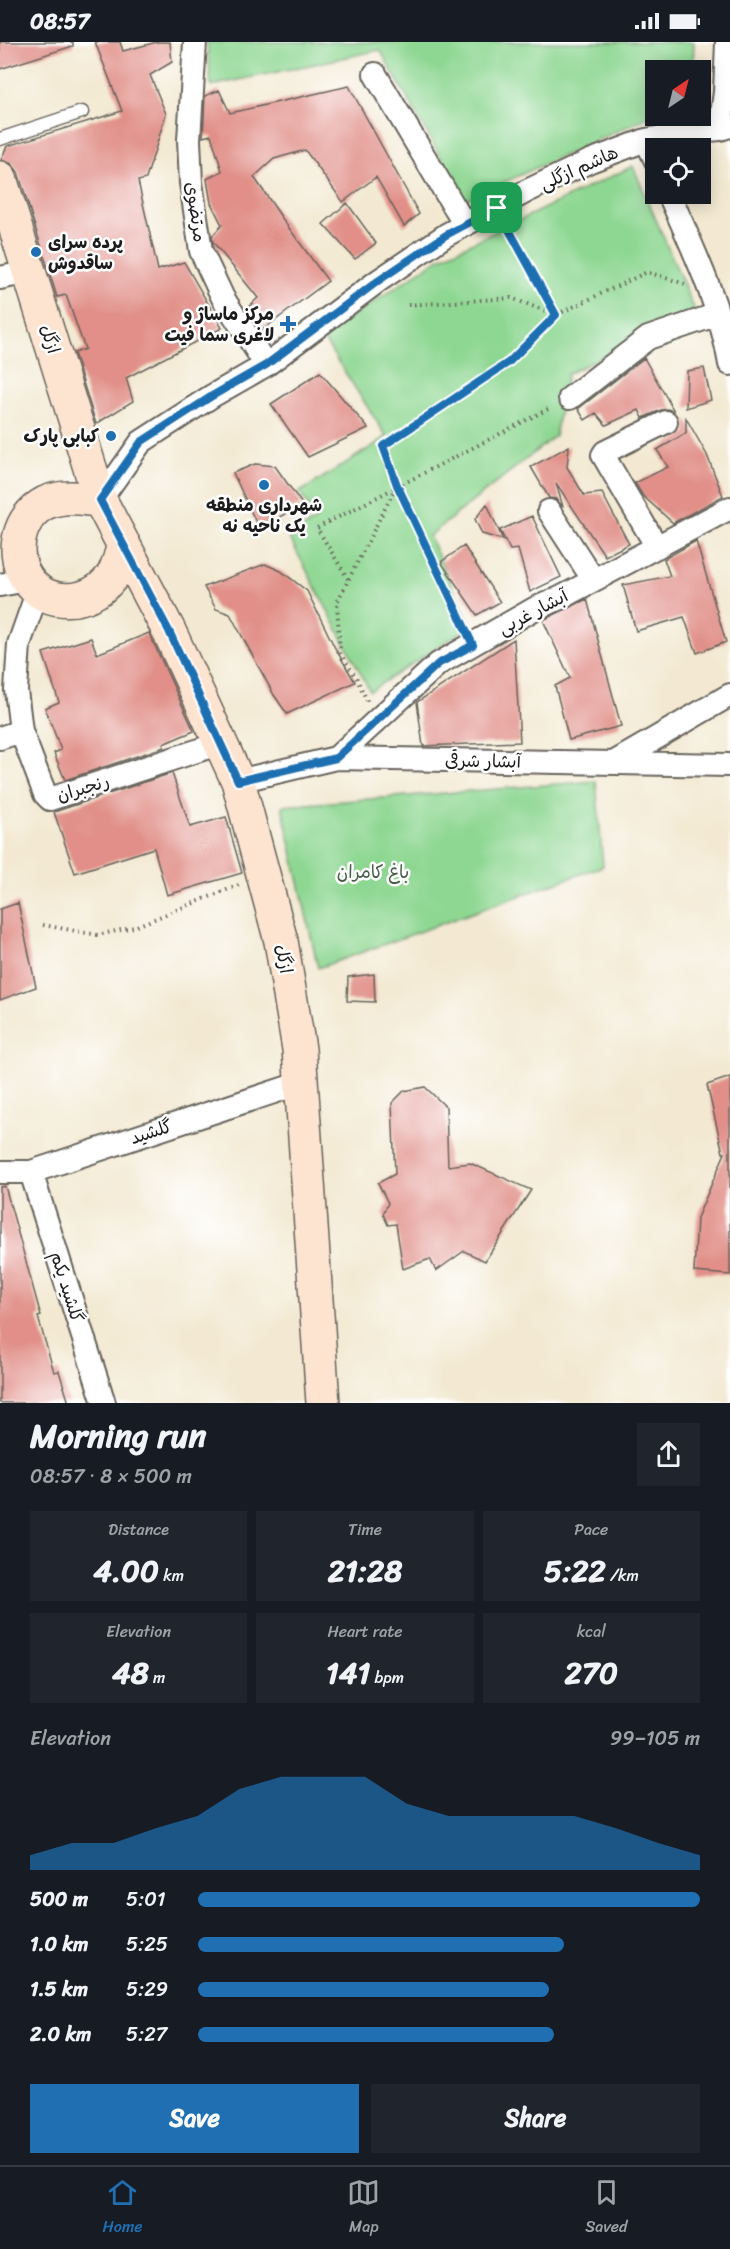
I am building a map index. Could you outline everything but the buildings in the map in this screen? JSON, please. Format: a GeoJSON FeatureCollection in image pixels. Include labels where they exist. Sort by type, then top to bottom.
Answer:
{"type":"FeatureCollection","features":[{"type":"Feature","properties":{"kind":"main road","name":"ازگل"},"geometry":{"type":"LineString","coordinates":[[1,183],[14,275],[100,500]]}},
{"type":"Feature","properties":{"kind":"main road"},"geometry":{"type":"LineString","coordinates":[[71,497],[100,500],[124,545],[112,577],[100,590],[86,598],[69,601],[53,598],[22,585],[17,553],[18,538],[23,525],[43,504],[71,497]]}},
{"type":"Feature","properties":{"kind":"main road","name":"ازگل"},"geometry":{"type":"LineString","coordinates":[[124,545],[169,631],[238,781],[281,941],[298,1049],[323,1403]]}},
{"type":"Feature","properties":{"kind":"street","name":"مرتضوی"},"geometry":{"type":"LineString","coordinates":[[195,42],[189,140],[191,183],[201,251],[224,298],[266,365]]}},
{"type":"Feature","properties":{"kind":"street"},"geometry":{"type":"LineString","coordinates":[[725,128],[727,42]]}},
{"type":"Feature","properties":{"kind":"street"},"geometry":{"type":"LineString","coordinates":[[375,74],[465,225]]}},
{"type":"Feature","properties":{"kind":"street","name":"هاشم ازگلی"},"geometry":{"type":"LineString","coordinates":[[656,138],[725,128]]}},
{"type":"Feature","properties":{"kind":"street","name":"هاشم ازگلی"},"geometry":{"type":"LineString","coordinates":[[100,500],[141,442],[212,396],[266,365],[378,281],[465,225],[497,208],[590,161],[645,140]]}},
{"type":"Feature","properties":{"kind":"street"},"geometry":{"type":"LineString","coordinates":[[673,204],[715,303],[730,364]]}},
{"type":"Feature","properties":{"kind":"street"},"geometry":{"type":"LineString","coordinates":[[570,398],[648,338],[715,303]]}},
{"type":"Feature","properties":{"kind":"street"},"geometry":{"type":"LineString","coordinates":[[666,422],[605,452],[603,456],[657,547],[730,508]]}},
{"type":"Feature","properties":{"kind":"street"},"geometry":{"type":"LineString","coordinates":[[549,512],[593,579]]}},
{"type":"Feature","properties":{"kind":"street","name":"آبشار غربی"},"geometry":{"type":"LineString","coordinates":[[336,758],[438,664],[534,609],[560,598],[657,547]]}},
{"type":"Feature","properties":{"kind":"street","name":"رنجبران"},"geometry":{"type":"LineString","coordinates":[[22,585],[16,690],[21,731],[45,794],[50,799],[221,743]]}},
{"type":"Feature","properties":{"kind":"street"},"geometry":{"type":"LineString","coordinates":[[613,763],[730,695]]}},
{"type":"Feature","properties":{"kind":"street"},"geometry":{"type":"LineString","coordinates":[[0,738],[21,731]]}},
{"type":"Feature","properties":{"kind":"street","name":"آبشار شرقی"},"geometry":{"type":"LineString","coordinates":[[238,781],[336,758],[730,765]]}},
{"type":"Feature","properties":{"kind":"street","name":"گلشید"},"geometry":{"type":"LineString","coordinates":[[0,1172],[31,1172],[301,1083]]}},
{"type":"Feature","properties":{"kind":"street","name":"گلشيد يكم"},"geometry":{"type":"LineString","coordinates":[[31,1172],[104,1403]]}},
{"type":"Feature","properties":{"kind":"lane"},"geometry":{"type":"LineString","coordinates":[[0,139],[82,112]]}},
{"type":"Feature","properties":{"kind":"path"},"geometry":{"type":"LineString","coordinates":[[497,208],[556,315]]}},
{"type":"Feature","properties":{"kind":"path"},"geometry":{"type":"LineString","coordinates":[[473,645],[397,485],[383,446],[509,362],[556,315],[647,272],[715,303]]}},
{"type":"Feature","properties":{"kind":"path"},"geometry":{"type":"LineString","coordinates":[[408,305],[511,298],[556,315]]}},
{"type":"Feature","properties":{"kind":"path"},"geometry":{"type":"LineString","coordinates":[[349,580],[317,528],[570,398]]}},
{"type":"Feature","properties":{"kind":"path"},"geometry":{"type":"LineString","coordinates":[[376,721],[357,679],[340,653],[337,602],[397,485]]}},
{"type":"Feature","properties":{"kind":"path"},"geometry":{"type":"LineString","coordinates":[[43,925],[98,935],[134,927],[263,875]]}},
{"type":"Feature","properties":{"kind":"green space"},"geometry":{"type":"Polygon","coordinates":[[[207,42],[694,42],[693,60],[645,60],[645,119],[465,200],[380,50],[211,86],[207,42]]]}},
{"type":"Feature","properties":{"kind":"green space"},"geometry":{"type":"Polygon","coordinates":[[[633,166],[645,194],[645,204],[649,204],[695,311],[567,374],[555,436],[429,536],[471,626],[370,691],[289,537],[316,520],[300,492],[387,437],[322,337],[440,258],[633,166]]]}},
{"type":"Feature","properties":{"kind":"green space","name":"باغ کامران"},"geometry":{"type":"Polygon","coordinates":[[[596,781],[603,866],[318,968],[282,806],[596,781]]]}},
{"type":"Feature","properties":{"kind":"place","name":"پرده سرای ساقدوش"},"geometry":{"type":"Point","coordinates":[36,252]}},
{"type":"Feature","properties":{"kind":"place","name":"مرکز ماساژ و لاغری سما فیت"},"geometry":{"type":"Point","coordinates":[288,324]}},
{"type":"Feature","properties":{"kind":"place","name":"کبابی پارک"},"geometry":{"type":"Point","coordinates":[111,436]}},
{"type":"Feature","properties":{"kind":"place","name":"شهرداری منطقه یک ناحیه نه"},"geometry":{"type":"Point","coordinates":[264,485]}},
{"type":"Feature","properties":{"kind":"route"},"geometry":{"type":"LineString","coordinates":[[497,208],[556,315],[509,362],[383,446],[397,485],[473,645],[438,664],[336,758],[238,781],[169,631],[100,500],[141,442],[212,396],[266,365],[378,281],[446,235],[497,208]]}}]}
